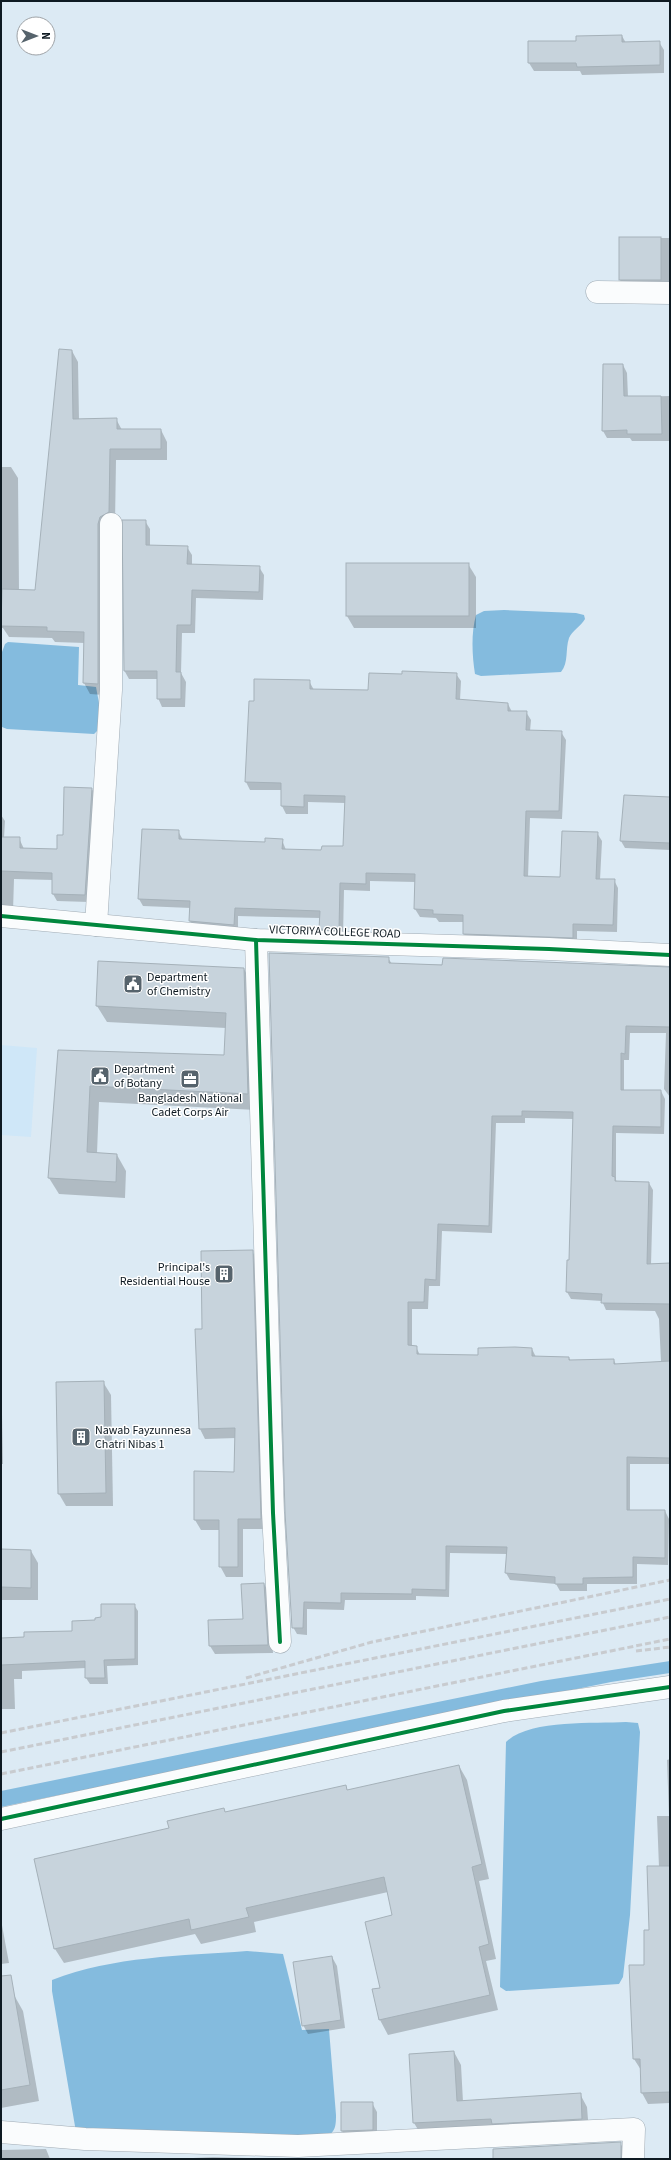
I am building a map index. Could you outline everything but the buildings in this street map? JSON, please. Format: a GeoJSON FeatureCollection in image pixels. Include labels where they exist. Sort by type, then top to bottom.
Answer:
{"type":"FeatureCollection","features":[{"type":"Feature","properties":{"kind":"street"},"geometry":{"type":"LineString","coordinates":[[597,292],[670,293]]}},
{"type":"Feature","properties":{"kind":"street"},"geometry":{"type":"LineString","coordinates":[[96,925],[110,690],[110,524]]}},
{"type":"Feature","properties":{"kind":"street","name":"VICTORIYA COLLEGE ROAD"},"geometry":{"type":"LineString","coordinates":[[1,916],[256,940],[549,949],[670,955]]}},
{"type":"Feature","properties":{"kind":"street"},"geometry":{"type":"LineString","coordinates":[[256,940],[272,1474],[280,1642]]}},
{"type":"Feature","properties":{"kind":"street"},"geometry":{"type":"LineString","coordinates":[[1,1819],[504,1711],[670,1687]]}},
{"type":"Feature","properties":{"kind":"street"},"geometry":{"type":"LineString","coordinates":[[1,2132],[85,2139],[298,2146],[634,2129],[633,2159]]}},
{"type":"Feature","properties":{"kind":"shaded area"},"geometry":{"type":"Polygon","coordinates":[[[1,1045],[37,1048],[31,1137],[1,1135],[1,1045]]]}},
{"type":"Feature","properties":{"kind":"water"},"geometry":{"type":"Polygon","coordinates":[[[504,610],[576,613],[584,615],[585,619],[569,638],[566,660],[561,672],[481,676],[475,674],[472,644],[476,615],[484,611],[504,610]]]}},
{"type":"Feature","properties":{"kind":"water"},"geometry":{"type":"Polygon","coordinates":[[[8,642],[79,647],[78,685],[96,687],[99,703],[99,729],[94,734],[7,729],[2,727],[2,652],[5,644],[8,642]]]}},
{"type":"Feature","properties":{"kind":"water"},"geometry":{"type":"Polygon","coordinates":[[[670,1661],[670,1673],[611,1682],[1,1807],[1,1791],[541,1681],[670,1661]]]}},
{"type":"Feature","properties":{"kind":"water"},"geometry":{"type":"Polygon","coordinates":[[[580,1723],[638,1723],[640,1732],[630,1915],[623,1977],[619,1984],[506,1991],[500,1987],[506,1742],[516,1735],[530,1729],[546,1726],[580,1723]]]}},
{"type":"Feature","properties":{"kind":"water"},"geometry":{"type":"Polygon","coordinates":[[[247,1951],[283,1954],[302,2030],[329,2029],[336,2115],[336,2123],[333,2132],[324,2139],[76,2132],[52,1991],[52,1980],[99,1966],[148,1958],[247,1951]]]}},
{"type":"Feature","properties":{"kind":"railway"},"geometry":{"type":"LineString","coordinates":[[246,1678],[372,1642],[670,1580]]}},
{"type":"Feature","properties":{"kind":"railway"},"geometry":{"type":"LineString","coordinates":[[1,1733],[670,1599]]}},
{"type":"Feature","properties":{"kind":"railway"},"geometry":{"type":"LineString","coordinates":[[1,1752],[670,1617]]}},
{"type":"Feature","properties":{"kind":"railway"},"geometry":{"type":"LineString","coordinates":[[1,1774],[670,1639]]}},
{"type":"Feature","properties":{"kind":"railway"},"geometry":{"type":"LineString","coordinates":[[636,1651],[670,1647]]}},
{"type":"Feature","properties":{"kind":"cycle path"},"geometry":{"type":"LineString","coordinates":[[1,916],[256,940],[549,949],[670,955]]}},
{"type":"Feature","properties":{"kind":"cycle path"},"geometry":{"type":"LineString","coordinates":[[256,940],[273,1513],[280,1642]]}},
{"type":"Feature","properties":{"kind":"cycle path"},"geometry":{"type":"LineString","coordinates":[[1,1819],[504,1711],[670,1687]]}},
{"type":"Feature","properties":{"kind":"place","name":"Department of Chemistry"},"geometry":{"type":"Point","coordinates":[133,984]}},
{"type":"Feature","properties":{"kind":"place","name":"Department of Botany"},"geometry":{"type":"Point","coordinates":[100,1076]}},
{"type":"Feature","properties":{"kind":"place","name":"Bangladesh National Cadet Corps Air"},"geometry":{"type":"Point","coordinates":[190,1079]}},
{"type":"Feature","properties":{"kind":"place","name":"Principal's Residential House"},"geometry":{"type":"Point","coordinates":[224,1274]}},
{"type":"Feature","properties":{"kind":"place","name":"Nawab Fayzunnesa Chatri Nibas 1"},"geometry":{"type":"Point","coordinates":[81,1437]}}]}
